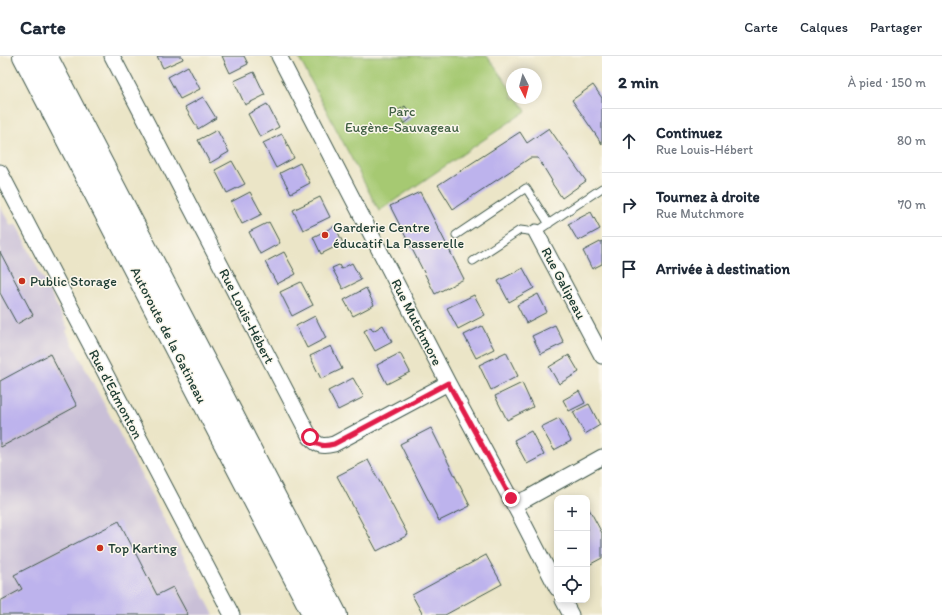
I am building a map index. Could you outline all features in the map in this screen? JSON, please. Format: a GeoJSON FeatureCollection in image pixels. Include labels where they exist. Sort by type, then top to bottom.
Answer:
{"type":"FeatureCollection","features":[{"type":"Feature","properties":{"kind":"highway","name":"Autoroute de la Gatineau"},"geometry":{"type":"LineString","coordinates":[[24,56],[314,615]]}},
{"type":"Feature","properties":{"kind":"highway","name":"Autoroute de la Gatineau"},"geometry":{"type":"LineString","coordinates":[[46,56],[336,615]]}},
{"type":"Feature","properties":{"kind":"highway"},"geometry":{"type":"LineString","coordinates":[[311,568],[343,615]]}},
{"type":"Feature","properties":{"kind":"street","name":"Rue Louis-Hébert"},"geometry":{"type":"LineString","coordinates":[[112,56],[310,437],[314,442],[326,446],[334,444],[448,383]]}},
{"type":"Feature","properties":{"kind":"street","name":"Rue Mutchmore"},"geometry":{"type":"LineString","coordinates":[[279,56],[448,383],[514,504],[554,582]]}},
{"type":"Feature","properties":{"kind":"street","name":"Rue d'Edmonton"},"geometry":{"type":"LineString","coordinates":[[0,172],[232,615]]}},
{"type":"Feature","properties":{"kind":"street","name":"Rue Galipeau"},"geometry":{"type":"LineString","coordinates":[[536,232],[602,356]]}},
{"type":"Feature","properties":{"kind":"street"},"geometry":{"type":"LineString","coordinates":[[514,504],[528,498],[602,457]]}},
{"type":"Feature","properties":{"kind":"street"},"geometry":{"type":"LineString","coordinates":[[565,603],[571,615]]}},
{"type":"Feature","properties":{"kind":"lane"},"geometry":{"type":"LineString","coordinates":[[456,235],[526,188],[549,224]]}},
{"type":"Feature","properties":{"kind":"lane"},"geometry":{"type":"LineString","coordinates":[[473,261],[520,230],[536,232],[602,188]]}},
{"type":"Feature","properties":{"kind":"shaded area"},"geometry":{"type":"Polygon","coordinates":[[[0,206],[11,226],[16,224],[68,329],[66,331],[214,615],[0,615],[0,206]]]}},
{"type":"Feature","properties":{"kind":"green space","name":"Parc Eugène-Sauvageau"},"geometry":{"type":"Polygon","coordinates":[[[298,56],[487,56],[506,83],[506,104],[521,104],[526,111],[379,211],[298,56]]]}},
{"type":"Feature","properties":{"kind":"building"},"geometry":{"type":"Polygon","coordinates":[[[157,56],[182,56],[183,59],[163,68],[157,56]]]}},
{"type":"Feature","properties":{"kind":"building"},"geometry":{"type":"Polygon","coordinates":[[[222,56],[244,56],[248,64],[230,73],[222,56]]]}},
{"type":"Feature","properties":{"kind":"building"},"geometry":{"type":"Polygon","coordinates":[[[188,66],[200,89],[180,99],[168,77],[188,66]]]}},
{"type":"Feature","properties":{"kind":"building"},"geometry":{"type":"Polygon","coordinates":[[[254,72],[265,95],[245,105],[234,81],[254,72]]]}},
{"type":"Feature","properties":{"kind":"building"},"geometry":{"type":"Polygon","coordinates":[[[593,85],[602,98],[602,144],[572,100],[593,85]]]}},
{"type":"Feature","properties":{"kind":"building"},"geometry":{"type":"Polygon","coordinates":[[[203,97],[216,118],[198,129],[185,107],[203,97]]]}},
{"type":"Feature","properties":{"kind":"building"},"geometry":{"type":"Polygon","coordinates":[[[267,104],[279,127],[260,137],[248,114],[267,104]]]}},
{"type":"Feature","properties":{"kind":"building"},"geometry":{"type":"Polygon","coordinates":[[[405,106],[413,117],[404,124],[396,112],[405,106]]]}},
{"type":"Feature","properties":{"kind":"building"},"geometry":{"type":"Polygon","coordinates":[[[549,128],[586,181],[562,198],[551,182],[552,181],[538,158],[530,158],[453,209],[438,185],[520,132],[527,143],[549,128]]]}},
{"type":"Feature","properties":{"kind":"building"},"geometry":{"type":"Polygon","coordinates":[[[217,130],[229,152],[210,163],[198,140],[217,130]]]}},
{"type":"Feature","properties":{"kind":"building"},"geometry":{"type":"Polygon","coordinates":[[[282,134],[294,158],[276,168],[263,143],[282,134]]]}},
{"type":"Feature","properties":{"kind":"building"},"geometry":{"type":"Polygon","coordinates":[[[232,161],[245,184],[227,193],[215,170],[232,161]]]}},
{"type":"Feature","properties":{"kind":"building"},"geometry":{"type":"Polygon","coordinates":[[[300,163],[310,183],[291,193],[280,173],[300,163]]]}},
{"type":"Feature","properties":{"kind":"building"},"geometry":{"type":"Polygon","coordinates":[[[250,192],[262,214],[242,224],[231,202],[250,192]]]}},
{"type":"Feature","properties":{"kind":"building"},"geometry":{"type":"Polygon","coordinates":[[[420,192],[464,279],[435,294],[390,206],[420,192]]]}},
{"type":"Feature","properties":{"kind":"building"},"geometry":{"type":"Polygon","coordinates":[[[320,197],[330,217],[303,230],[293,210],[320,197]]]}},
{"type":"Feature","properties":{"kind":"building"},"geometry":{"type":"Polygon","coordinates":[[[591,212],[600,229],[578,241],[568,224],[591,212]]]}},
{"type":"Feature","properties":{"kind":"building"},"geometry":{"type":"Polygon","coordinates":[[[269,222],[280,243],[260,254],[249,232],[269,222]]]}},
{"type":"Feature","properties":{"kind":"building"},"geometry":{"type":"Polygon","coordinates":[[[335,226],[343,243],[321,254],[313,237],[335,226]]]}},
{"type":"Feature","properties":{"kind":"building"},"geometry":{"type":"Polygon","coordinates":[[[602,241],[602,264],[592,269],[583,251],[602,241]]]}},
{"type":"Feature","properties":{"kind":"building"},"geometry":{"type":"Polygon","coordinates":[[[0,252],[33,315],[17,324],[0,293],[0,252]]]}},
{"type":"Feature","properties":{"kind":"building"},"geometry":{"type":"Polygon","coordinates":[[[284,252],[296,274],[277,284],[265,262],[284,252]]]}},
{"type":"Feature","properties":{"kind":"building"},"geometry":{"type":"Polygon","coordinates":[[[352,263],[361,280],[343,289],[332,268],[339,265],[341,269],[352,263]]]}},
{"type":"Feature","properties":{"kind":"building"},"geometry":{"type":"Polygon","coordinates":[[[523,268],[534,288],[509,302],[498,281],[523,268]]]}},
{"type":"Feature","properties":{"kind":"building"},"geometry":{"type":"Polygon","coordinates":[[[301,282],[313,305],[292,316],[280,292],[301,282]]]}},
{"type":"Feature","properties":{"kind":"building"},"geometry":{"type":"Polygon","coordinates":[[[366,288],[374,305],[353,316],[344,300],[366,288]]]}},
{"type":"Feature","properties":{"kind":"building"},"geometry":{"type":"Polygon","coordinates":[[[538,294],[547,312],[526,323],[517,305],[538,294]]]}},
{"type":"Feature","properties":{"kind":"building"},"geometry":{"type":"Polygon","coordinates":[[[474,295],[485,315],[458,329],[447,308],[474,295]]]}},
{"type":"Feature","properties":{"kind":"building"},"geometry":{"type":"Polygon","coordinates":[[[315,316],[326,338],[307,348],[296,326],[315,316]]]}},
{"type":"Feature","properties":{"kind":"building"},"geometry":{"type":"Polygon","coordinates":[[[383,325],[392,342],[375,351],[364,331],[371,327],[373,331],[383,325]]]}},
{"type":"Feature","properties":{"kind":"building"},"geometry":{"type":"Polygon","coordinates":[[[555,325],[564,343],[541,354],[532,336],[555,325]]]}},
{"type":"Feature","properties":{"kind":"building"},"geometry":{"type":"Polygon","coordinates":[[[482,326],[494,349],[476,358],[464,335],[482,326]]]}},
{"type":"Feature","properties":{"kind":"building"},"geometry":{"type":"Polygon","coordinates":[[[331,346],[342,369],[321,379],[310,356],[331,346]]]}},
{"type":"Feature","properties":{"kind":"building"},"geometry":{"type":"Polygon","coordinates":[[[506,352],[518,376],[491,390],[479,365],[506,352]]]}},
{"type":"Feature","properties":{"kind":"building"},"geometry":{"type":"Polygon","coordinates":[[[400,353],[410,372],[387,384],[377,365],[400,353]]]}},
{"type":"Feature","properties":{"kind":"building"},"geometry":{"type":"Polygon","coordinates":[[[50,354],[77,406],[1,447],[0,381],[50,354]]]}},
{"type":"Feature","properties":{"kind":"building"},"geometry":{"type":"Polygon","coordinates":[[[569,355],[579,372],[559,384],[549,367],[569,355]]]}},
{"type":"Feature","properties":{"kind":"building"},"geometry":{"type":"Polygon","coordinates":[[[353,378],[364,397],[338,410],[328,391],[353,378]]]}},
{"type":"Feature","properties":{"kind":"building"},"geometry":{"type":"Polygon","coordinates":[[[522,383],[533,407],[507,420],[495,396],[522,383]]]}},
{"type":"Feature","properties":{"kind":"building"},"geometry":{"type":"Polygon","coordinates":[[[579,391],[585,403],[569,411],[563,400],[579,391]]]}},
{"type":"Feature","properties":{"kind":"building"},"geometry":{"type":"Polygon","coordinates":[[[589,404],[600,425],[585,434],[573,412],[589,404]]]}},
{"type":"Feature","properties":{"kind":"building"},"geometry":{"type":"Polygon","coordinates":[[[559,418],[571,441],[554,450],[541,427],[559,418]]]}},
{"type":"Feature","properties":{"kind":"building"},"geometry":{"type":"Polygon","coordinates":[[[431,428],[470,506],[439,521],[400,444],[431,428]]]}},
{"type":"Feature","properties":{"kind":"building"},"geometry":{"type":"Polygon","coordinates":[[[531,431],[544,455],[527,464],[514,440],[531,431]]]}},
{"type":"Feature","properties":{"kind":"building"},"geometry":{"type":"Polygon","coordinates":[[[368,460],[408,535],[377,551],[337,476],[368,460]]]}},
{"type":"Feature","properties":{"kind":"building"},"geometry":{"type":"Polygon","coordinates":[[[590,511],[602,533],[602,558],[590,564],[590,511]]]}},
{"type":"Feature","properties":{"kind":"building","name":"Top Karting"},"geometry":{"type":"Polygon","coordinates":[[[119,521],[157,595],[173,587],[188,615],[0,615],[0,601],[22,589],[14,575],[119,521]]]}},
{"type":"Feature","properties":{"kind":"building"},"geometry":{"type":"Polygon","coordinates":[[[486,555],[502,584],[445,615],[423,615],[412,595],[486,555]]]}},
{"type":"Feature","properties":{"kind":"place","name":"Garderie Centre éducatif La Passerelle"},"geometry":{"type":"Point","coordinates":[325,235]}},
{"type":"Feature","properties":{"kind":"place","name":"Public Storage"},"geometry":{"type":"Point","coordinates":[22,281]}},
{"type":"Feature","properties":{"kind":"place","name":"Top Karting"},"geometry":{"type":"Point","coordinates":[100,548]}},
{"type":"Feature","properties":{"kind":"route"},"geometry":{"type":"LineString","coordinates":[[310,437],[314,442],[320,445],[326,446],[334,444],[448,383],[511,498]]}}]}
